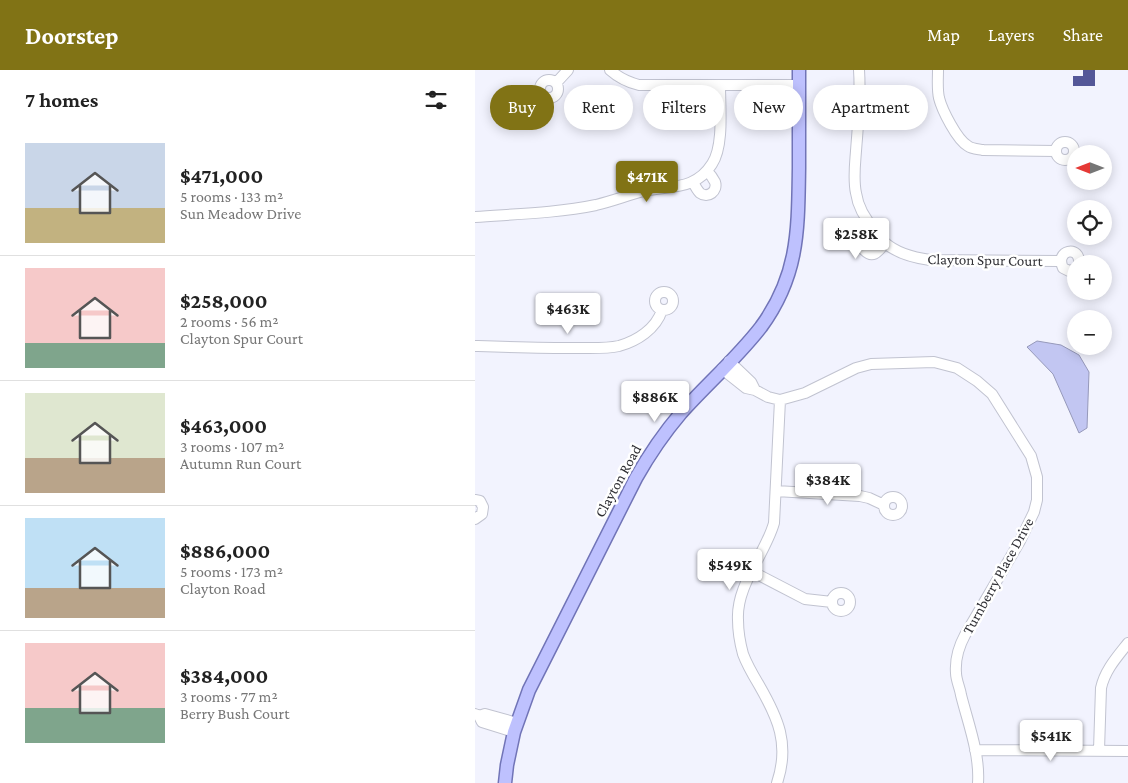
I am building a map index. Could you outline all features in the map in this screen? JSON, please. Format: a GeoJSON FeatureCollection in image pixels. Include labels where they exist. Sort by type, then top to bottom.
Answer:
{"type":"FeatureCollection","features":[{"type":"Feature","properties":{"kind":"main road","name":"Clayton Road"},"geometry":{"type":"LineString","coordinates":[[799,70],[799,85]]}},
{"type":"Feature","properties":{"kind":"main road","name":"Clayton Road"},"geometry":{"type":"LineString","coordinates":[[505,783],[515,728],[540,666],[642,467],[672,424],[752,337],[768,316],[787,280],[797,241],[799,214],[799,130]]}},
{"type":"Feature","properties":{"kind":"street"},"geometry":{"type":"LineString","coordinates":[[556,83],[568,70]]}},
{"type":"Feature","properties":{"kind":"street"},"geometry":{"type":"LineString","coordinates":[[610,70],[620,78],[643,85]]}},
{"type":"Feature","properties":{"kind":"street","name":"Clayton Spur Court"},"geometry":{"type":"LineString","coordinates":[[859,70],[860,97],[854,179],[856,194],[860,209],[885,243],[896,250],[930,260],[1061,262]]}},
{"type":"Feature","properties":{"kind":"street"},"geometry":{"type":"LineString","coordinates":[[938,70],[937,89],[942,108],[951,126],[966,146],[983,150],[1056,151]]}},
{"type":"Feature","properties":{"kind":"street"},"geometry":{"type":"LineString","coordinates":[[475,217],[575,208],[649,190],[693,182],[707,171],[713,163],[719,143],[719,130]]}},
{"type":"Feature","properties":{"kind":"street"},"geometry":{"type":"LineString","coordinates":[[693,182],[700,193],[705,195],[711,194],[715,190],[715,184],[707,171]]}},
{"type":"Feature","properties":{"kind":"street"},"geometry":{"type":"LineString","coordinates":[[875,230],[863,242],[864,250],[869,254],[873,254],[885,243]]}},
{"type":"Feature","properties":{"kind":"street"},"geometry":{"type":"LineString","coordinates":[[1067,270],[1061,265],[1064,254],[1072,252],[1078,255]]}},
{"type":"Feature","properties":{"kind":"street"},"geometry":{"type":"LineString","coordinates":[[475,346],[608,348],[627,343],[645,333],[659,319],[662,310]]}},
{"type":"Feature","properties":{"kind":"street","name":"Turnberry Place Drive"},"geometry":{"type":"LineString","coordinates":[[780,400],[805,393],[856,368],[871,364],[940,363],[957,368],[992,394],[1031,456],[1037,477],[1037,500],[1034,512],[1021,541],[965,635],[957,658],[956,673],[975,750],[979,773],[978,783]]}},
{"type":"Feature","properties":{"kind":"street"},"geometry":{"type":"LineString","coordinates":[[726,365],[751,382],[755,390],[768,397],[780,400],[774,523],[771,534],[751,571],[743,592],[738,617],[744,655],[772,707],[783,741],[782,766],[777,783]]}},
{"type":"Feature","properties":{"kind":"street"},"geometry":{"type":"LineString","coordinates":[[776,491],[860,496],[884,505]]}},
{"type":"Feature","properties":{"kind":"street"},"geometry":{"type":"LineString","coordinates":[[475,500],[480,501],[483,508],[482,514],[475,519]]}},
{"type":"Feature","properties":{"kind":"street"},"geometry":{"type":"LineString","coordinates":[[751,571],[805,599],[832,602]]}},
{"type":"Feature","properties":{"kind":"street"},"geometry":{"type":"LineString","coordinates":[[1099,750],[1103,678],[1108,668],[1128,643]]}},
{"type":"Feature","properties":{"kind":"street"},"geometry":{"type":"LineString","coordinates":[[477,715],[485,714],[515,728]]}},
{"type":"Feature","properties":{"kind":"street"},"geometry":{"type":"LineString","coordinates":[[975,750],[1128,751]]}},
{"type":"Feature","properties":{"kind":"water"},"geometry":{"type":"Polygon","coordinates":[[[1037,341],[1061,345],[1067,348],[1067,355],[1079,355],[1089,372],[1087,428],[1079,433],[1053,374],[1027,347],[1037,341]]]}},
{"type":"Feature","properties":{"kind":"building"},"geometry":{"type":"Polygon","coordinates":[[[1083,70],[1095,70],[1095,86],[1073,86],[1073,76],[1083,76],[1083,70]]]}}]}
